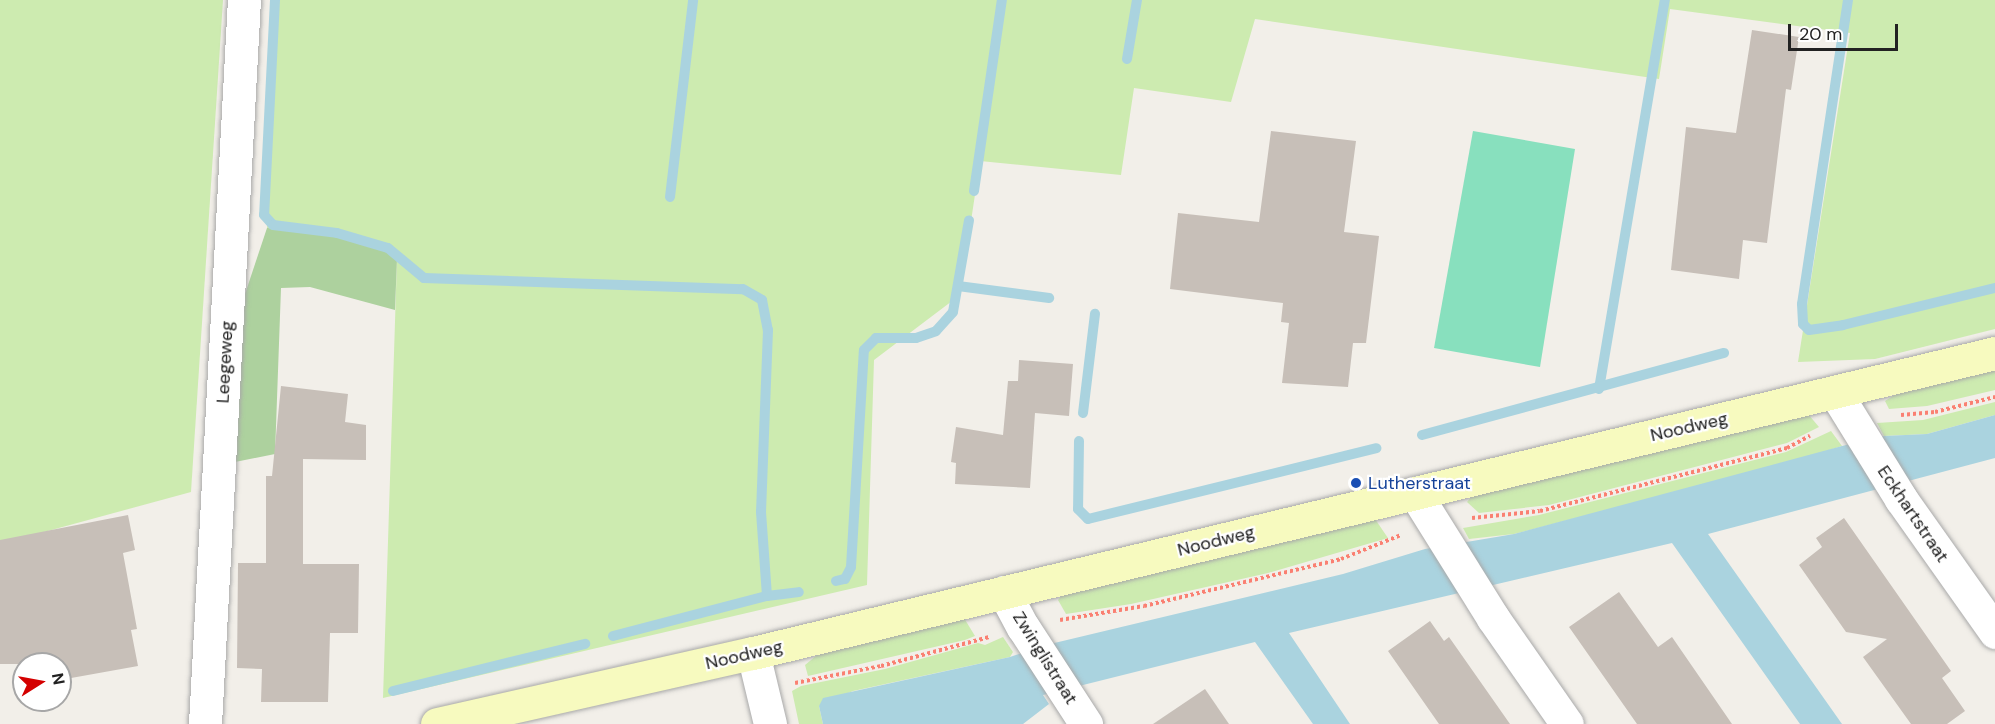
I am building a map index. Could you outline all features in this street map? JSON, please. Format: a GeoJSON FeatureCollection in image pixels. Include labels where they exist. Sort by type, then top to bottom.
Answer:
{"type":"FeatureCollection","features":[{"type":"Feature","properties":{"kind":"main road","name":"Noodweg"},"geometry":{"type":"LineString","coordinates":[[437,724],[753,653],[1415,493],[1842,406],[1995,352]]}},
{"type":"Feature","properties":{"kind":"street","name":"Leegeweg"},"geometry":{"type":"LineString","coordinates":[[205,724],[244,0]]}},
{"type":"Feature","properties":{"kind":"street","name":"Eckhartstraat"},"geometry":{"type":"LineString","coordinates":[[1842,406],[1901,499],[1995,633]]}},
{"type":"Feature","properties":{"kind":"street"},"geometry":{"type":"LineString","coordinates":[[1415,493],[1436,522],[1493,618],[1567,724]]}},
{"type":"Feature","properties":{"kind":"street","name":"Zwinglistraat"},"geometry":{"type":"LineString","coordinates":[[1005,592],[1023,627],[1080,715]]}},
{"type":"Feature","properties":{"kind":"street"},"geometry":{"type":"LineString","coordinates":[[753,653],[770,724]]}},
{"type":"Feature","properties":{"kind":"path"},"geometry":{"type":"LineString","coordinates":[[762,690],[881,666],[1023,627],[1112,613],[1341,559],[1436,522],[1540,511],[1787,448],[1842,406],[1914,415],[1995,397]]}},
{"type":"Feature","properties":{"kind":"green space"},"geometry":{"type":"Polygon","coordinates":[[[0,0],[223,0],[191,492],[0,544],[0,0]]]}},
{"type":"Feature","properties":{"kind":"green space"},"geometry":{"type":"Polygon","coordinates":[[[279,0],[1995,0],[1995,329],[1875,359],[1798,362],[1850,33],[1670,9],[1659,79],[1255,19],[1231,102],[1134,88],[1121,175],[980,161],[960,295],[874,360],[867,585],[383,698],[397,259],[322,231],[267,228],[279,0]]]}},
{"type":"Feature","properties":{"kind":"green space"},"geometry":{"type":"Polygon","coordinates":[[[1473,131],[1575,149],[1540,367],[1434,348],[1473,131]]]}},
{"type":"Feature","properties":{"kind":"green space"},"geometry":{"type":"Polygon","coordinates":[[[267,228],[322,231],[391,253],[397,259],[395,310],[310,287],[281,288],[275,454],[235,462],[245,294],[267,228]]]}},
{"type":"Feature","properties":{"kind":"green space"},"geometry":{"type":"Polygon","coordinates":[[[1995,369],[1995,390],[1927,406],[1889,409],[1885,401],[1896,394],[1995,369]]]}},
{"type":"Feature","properties":{"kind":"green space"},"geometry":{"type":"Polygon","coordinates":[[[1995,402],[1995,415],[1927,434],[1884,436],[1877,423],[1923,420],[1995,402]]]}},
{"type":"Feature","properties":{"kind":"green space"},"geometry":{"type":"Polygon","coordinates":[[[1808,414],[1819,427],[1787,443],[1549,505],[1479,513],[1467,502],[1472,496],[1808,414]]]}},
{"type":"Feature","properties":{"kind":"green space"},"geometry":{"type":"Polygon","coordinates":[[[1831,431],[1842,446],[1788,463],[1514,534],[1469,539],[1463,528],[1539,515],[1786,452],[1831,431]]]}},
{"type":"Feature","properties":{"kind":"green space"},"geometry":{"type":"Polygon","coordinates":[[[1375,519],[1388,538],[1268,573],[1131,604],[1066,614],[1058,600],[1062,595],[1375,519]]]}},
{"type":"Feature","properties":{"kind":"green space"},"geometry":{"type":"Polygon","coordinates":[[[964,618],[975,636],[808,676],[805,665],[817,655],[964,618]]]}},
{"type":"Feature","properties":{"kind":"green space"},"geometry":{"type":"Polygon","coordinates":[[[1003,637],[1013,652],[1010,657],[853,691],[819,706],[823,724],[799,724],[792,691],[801,686],[885,669],[978,643],[985,645],[1003,637]]]}},
{"type":"Feature","properties":{"kind":"water"},"geometry":{"type":"Polygon","coordinates":[[[1995,415],[1995,458],[1708,534],[1842,724],[1800,724],[1672,543],[1289,633],[1350,724],[1313,724],[1255,642],[1043,695],[1049,704],[1023,724],[823,724],[819,706],[823,698],[1010,657],[1046,645],[1343,574],[1425,549],[1514,534],[1842,446],[1884,436],[1927,434],[1995,415]]]}},
{"type":"Feature","properties":{"kind":"building"},"geometry":{"type":"Polygon","coordinates":[[[1752,30],[1799,37],[1791,90],[1786,89],[1767,243],[1743,240],[1739,279],[1671,270],[1686,127],[1736,133],[1752,30]]]}},
{"type":"Feature","properties":{"kind":"building"},"geometry":{"type":"Polygon","coordinates":[[[1271,131],[1356,141],[1344,232],[1379,236],[1366,343],[1353,343],[1348,387],[1282,383],[1289,323],[1281,322],[1283,303],[1170,289],[1178,213],[1259,222],[1271,131]]]}},
{"type":"Feature","properties":{"kind":"building"},"geometry":{"type":"Polygon","coordinates":[[[1019,360],[1073,364],[1069,416],[1035,413],[1030,488],[955,484],[956,463],[951,462],[956,427],[1003,435],[1008,381],[1018,381],[1019,360]]]}},
{"type":"Feature","properties":{"kind":"building"},"geometry":{"type":"Polygon","coordinates":[[[281,386],[348,394],[345,422],[366,425],[366,460],[303,459],[303,564],[359,564],[358,633],[330,633],[328,702],[261,702],[262,669],[237,668],[238,563],[266,563],[266,476],[272,476],[281,386]]]}},
{"type":"Feature","properties":{"kind":"building"},"geometry":{"type":"Polygon","coordinates":[[[128,515],[135,550],[123,553],[137,629],[131,630],[138,666],[72,678],[72,652],[12,652],[12,664],[0,664],[0,540],[128,515]]]}},
{"type":"Feature","properties":{"kind":"building"},"geometry":{"type":"Polygon","coordinates":[[[1844,518],[1951,671],[1942,678],[1965,711],[1947,724],[1911,724],[1863,657],[1887,639],[1846,632],[1799,565],[1822,547],[1816,538],[1844,518]]]}},
{"type":"Feature","properties":{"kind":"building"},"geometry":{"type":"Polygon","coordinates":[[[1619,592],[1658,647],[1672,637],[1732,724],[1637,724],[1569,627],[1619,592]]]}},
{"type":"Feature","properties":{"kind":"building"},"geometry":{"type":"Polygon","coordinates":[[[1430,621],[1444,641],[1449,637],[1510,724],[1439,724],[1388,651],[1430,621]]]}},
{"type":"Feature","properties":{"kind":"building"},"geometry":{"type":"Polygon","coordinates":[[[1205,689],[1229,724],[1153,724],[1205,689]]]}},
{"type":"Feature","properties":{"kind":"waterway"},"geometry":{"type":"LineString","coordinates":[[275,0],[264,215],[273,225],[337,233],[388,248],[424,278],[743,289],[762,300],[768,330],[761,512],[767,596]]}},
{"type":"Feature","properties":{"kind":"waterway"},"geometry":{"type":"LineString","coordinates":[[670,197],[693,0]]}},
{"type":"Feature","properties":{"kind":"waterway"},"geometry":{"type":"LineString","coordinates":[[974,191],[1002,0]]}},
{"type":"Feature","properties":{"kind":"waterway"},"geometry":{"type":"LineString","coordinates":[[1127,59],[1137,0]]}},
{"type":"Feature","properties":{"kind":"waterway"},"geometry":{"type":"LineString","coordinates":[[1599,389],[1665,0]]}},
{"type":"Feature","properties":{"kind":"waterway"},"geometry":{"type":"LineString","coordinates":[[1848,0],[1802,304],[1803,324],[1809,330],[1843,325],[1995,288]]}},
{"type":"Feature","properties":{"kind":"waterway"},"geometry":{"type":"LineString","coordinates":[[836,581],[845,579],[851,567],[864,350],[876,338],[916,338],[936,331],[953,312],[969,220]]}},
{"type":"Feature","properties":{"kind":"waterway"},"geometry":{"type":"LineString","coordinates":[[958,286],[1049,298]]}},
{"type":"Feature","properties":{"kind":"waterway"},"geometry":{"type":"LineString","coordinates":[[1083,413],[1095,314]]}},
{"type":"Feature","properties":{"kind":"waterway"},"geometry":{"type":"LineString","coordinates":[[1422,435],[1724,353]]}},
{"type":"Feature","properties":{"kind":"waterway"},"geometry":{"type":"LineString","coordinates":[[1079,441],[1078,509],[1088,519],[1376,448]]}},
{"type":"Feature","properties":{"kind":"waterway"},"geometry":{"type":"LineString","coordinates":[[613,636],[767,596],[799,592]]}},
{"type":"Feature","properties":{"kind":"waterway"},"geometry":{"type":"LineString","coordinates":[[393,691],[585,644]]}},
{"type":"Feature","properties":{"kind":"place","name":"Lutherstraat"},"geometry":{"type":"Point","coordinates":[1356,483]}}]}
